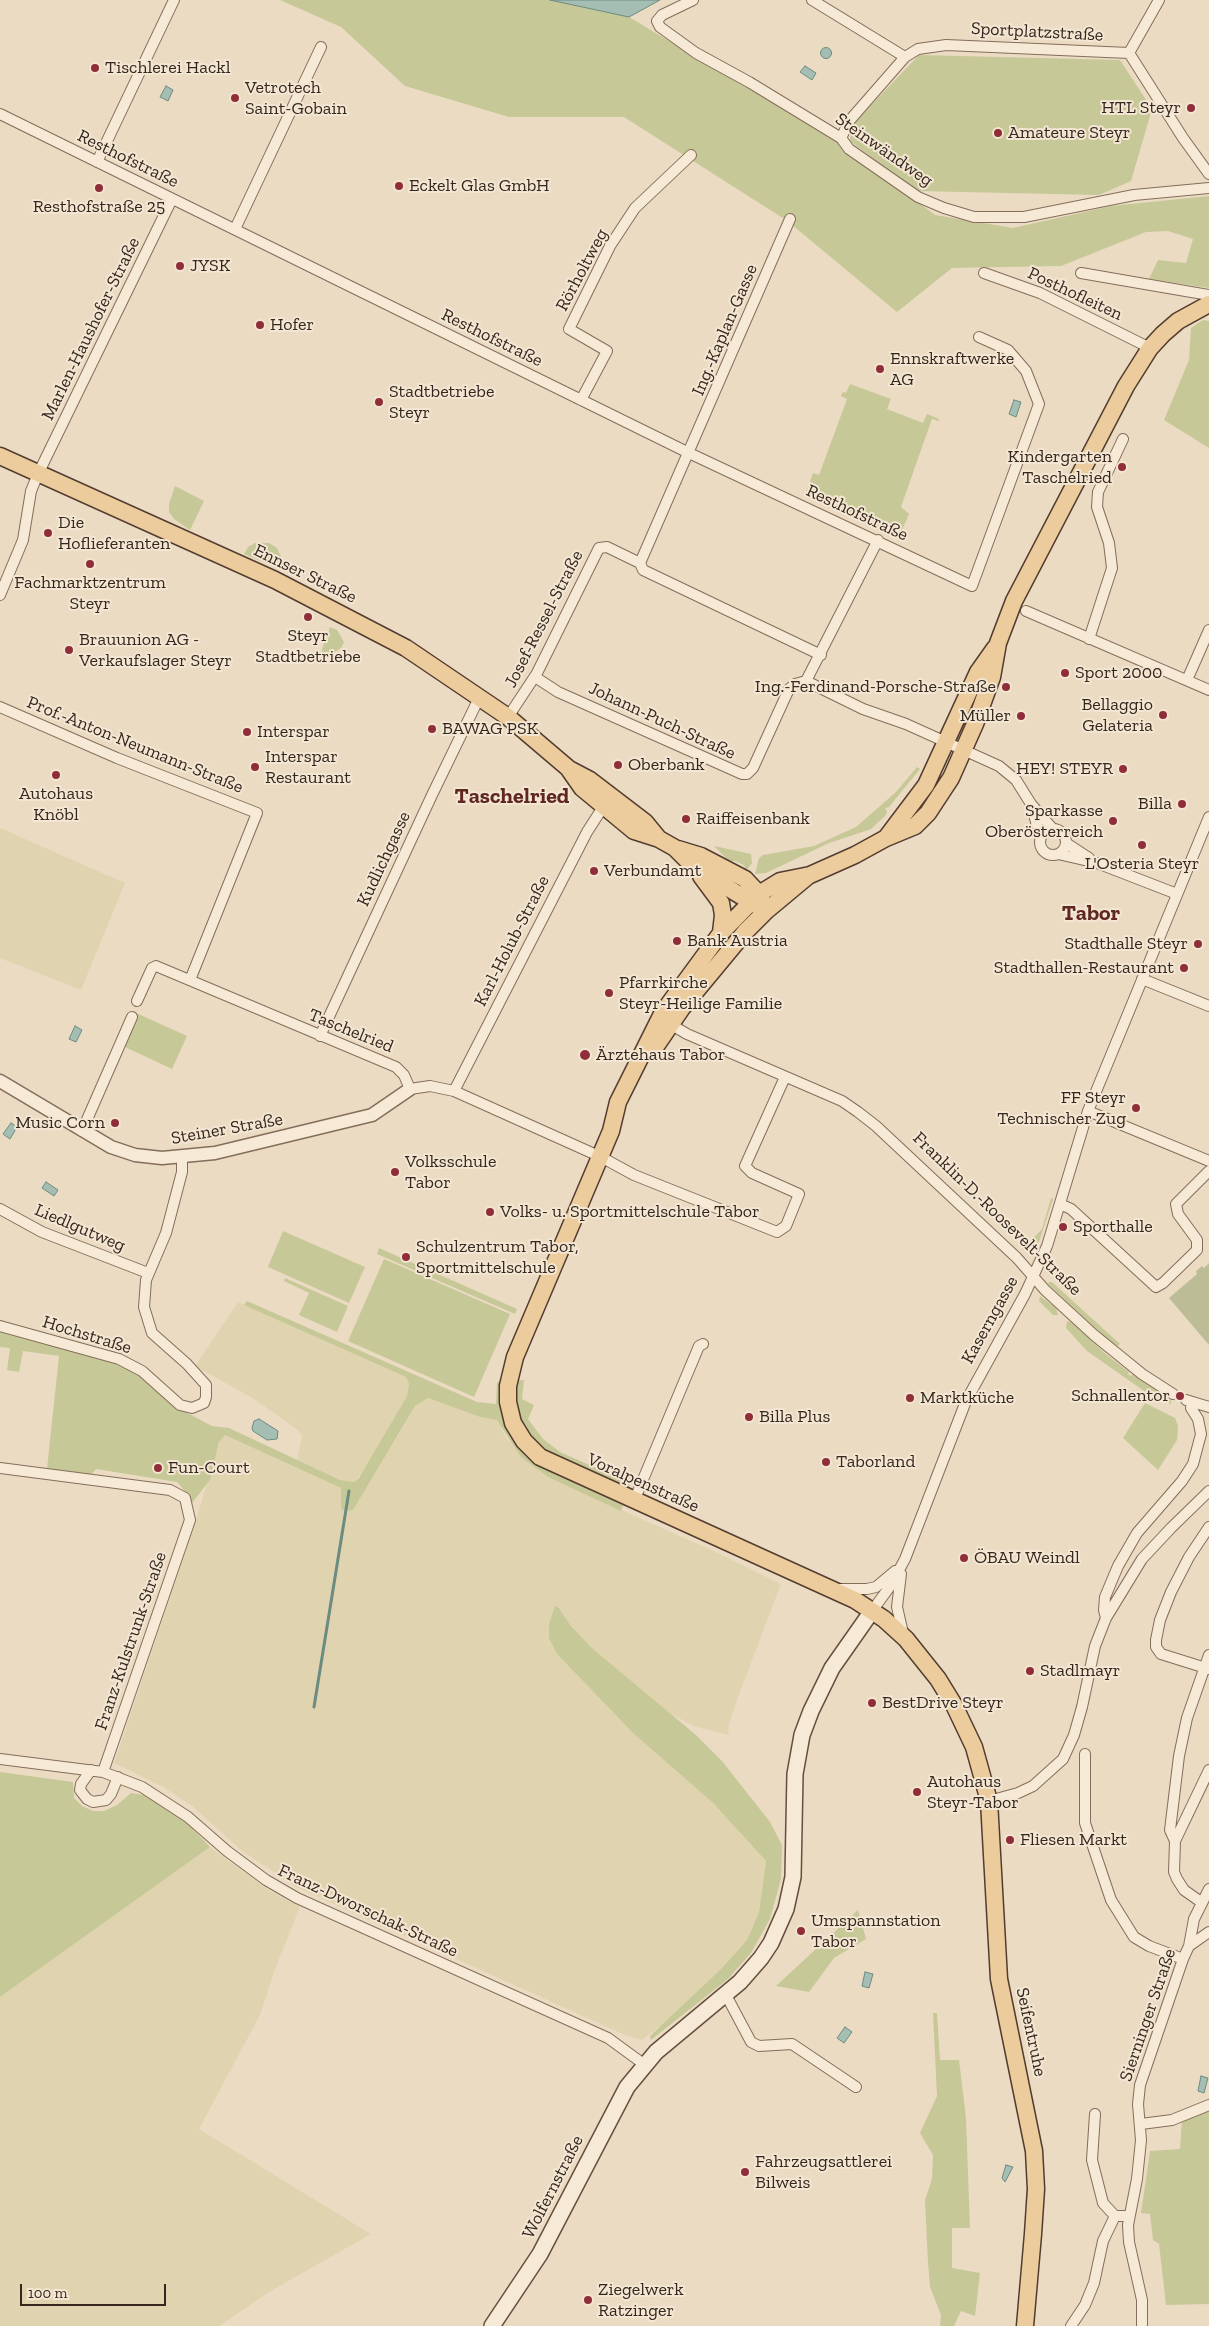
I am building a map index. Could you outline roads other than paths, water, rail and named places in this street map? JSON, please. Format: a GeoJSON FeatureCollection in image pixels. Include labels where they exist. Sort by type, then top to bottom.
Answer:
{"type":"FeatureCollection","features":[{"type":"Feature","properties":{"kind":"main road"},"geometry":{"type":"LineString","coordinates":[[886,838],[926,785],[978,672],[1020,606],[1126,386],[1150,348],[1178,321],[1209,304]]}},
{"type":"Feature","properties":{"kind":"main road","name":"Ennser Straße"},"geometry":{"type":"LineString","coordinates":[[0,456],[223,556],[358,622],[406,648],[480,696],[508,717],[568,768],[590,780],[644,822],[659,839]]}},
{"type":"Feature","properties":{"kind":"main road"},"geometry":{"type":"LineString","coordinates":[[612,1131],[618,1102],[655,1025],[721,933],[754,897],[780,881],[810,874],[855,855],[886,838],[915,826],[928,813],[948,784],[964,750],[992,678],[998,643]]}},
{"type":"Feature","properties":{"kind":"main road","name":"Ennser Straße"},"geometry":{"type":"LineString","coordinates":[[568,768],[582,788],[634,831],[659,839],[675,848],[701,856],[746,879],[754,897],[766,911]]}},
{"type":"Feature","properties":{"kind":"main road","name":"Ennser Straße"},"geometry":{"type":"LineString","coordinates":[[675,848],[695,868],[754,897]]}},
{"type":"Feature","properties":{"kind":"main road"},"geometry":{"type":"LineString","coordinates":[[695,868],[721,903],[723,915],[721,933]]}},
{"type":"Feature","properties":{"kind":"main road"},"geometry":{"type":"LineString","coordinates":[[601,1157],[612,1131],[629,1105],[647,1063],[670,1024],[745,932],[766,911],[810,874]]}},
{"type":"Feature","properties":{"kind":"main road","name":"Voralpenstraße"},"geometry":{"type":"LineString","coordinates":[[601,1157],[510,1372],[508,1402],[518,1432],[540,1457],[831,1589],[872,1611],[906,1639],[946,1691],[974,1747]]}},
{"type":"Feature","properties":{"kind":"main road","name":"Wolfernstraße"},"geometry":{"type":"LineString","coordinates":[[492,2326],[540,2254],[615,2107],[645,2065],[674,2035],[726,1995],[762,1958],[786,1909],[793,1877],[795,1774],[802,1735],[832,1668],[872,1611]]}},
{"type":"Feature","properties":{"kind":"main road","name":"Seifentruhe"},"geometry":{"type":"LineString","coordinates":[[974,1747],[988,1802],[999,1979],[1034,2151],[1036,2189],[1034,2234],[1025,2326]]}},
{"type":"Feature","properties":{"kind":"street"},"geometry":{"type":"LineString","coordinates":[[97,162],[174,0]]}},
{"type":"Feature","properties":{"kind":"street","name":"Steinwändweg"},"geometry":{"type":"LineString","coordinates":[[693,0],[662,16],[657,21],[665,32],[696,53],[749,82],[841,138],[849,149],[918,197],[944,208],[974,217],[1041,215],[1134,195],[1209,188]]}},
{"type":"Feature","properties":{"kind":"street"},"geometry":{"type":"LineString","coordinates":[[812,0],[905,58]]}},
{"type":"Feature","properties":{"kind":"street"},"geometry":{"type":"LineString","coordinates":[[1159,0],[1129,53],[1183,138],[1209,174]]}},
{"type":"Feature","properties":{"kind":"street","name":"Sportplatzstraße"},"geometry":{"type":"LineString","coordinates":[[841,138],[850,120],[905,58],[918,49],[946,45],[1129,53]]}},
{"type":"Feature","properties":{"kind":"street"},"geometry":{"type":"LineString","coordinates":[[235,230],[321,47]]}},
{"type":"Feature","properties":{"kind":"street","name":"Resthofstraße"},"geometry":{"type":"LineString","coordinates":[[0,114],[690,453],[878,540],[972,586],[1039,404],[1026,371],[1008,350],[978,337]]}},
{"type":"Feature","properties":{"kind":"street","name":"Rörholtweg"},"geometry":{"type":"LineString","coordinates":[[581,400],[607,351],[569,330],[610,246],[635,208],[690,155]]}},
{"type":"Feature","properties":{"kind":"street","name":"Marlen-Haushofer-Straße"},"geometry":{"type":"LineString","coordinates":[[38,474],[172,199]]}},
{"type":"Feature","properties":{"kind":"street","name":"Ing.-Kaplan-Gasse"},"geometry":{"type":"LineString","coordinates":[[690,453],[790,219]]}},
{"type":"Feature","properties":{"kind":"street","name":"Posthofleiten"},"geometry":{"type":"LineString","coordinates":[[984,273],[1040,293],[1150,348]]}},
{"type":"Feature","properties":{"kind":"street"},"geometry":{"type":"LineString","coordinates":[[1081,273],[1209,295]]}},
{"type":"Feature","properties":{"kind":"street"},"geometry":{"type":"LineString","coordinates":[[1089,639],[1112,568],[1109,542],[1097,507],[1098,492],[1123,439]]}},
{"type":"Feature","properties":{"kind":"street"},"geometry":{"type":"LineString","coordinates":[[690,453],[640,563],[643,570],[821,655]]}},
{"type":"Feature","properties":{"kind":"street"},"geometry":{"type":"LineString","coordinates":[[0,595],[23,540],[31,491],[38,474]]}},
{"type":"Feature","properties":{"kind":"street","name":"Johann-Puch-Straße"},"geometry":{"type":"LineString","coordinates":[[535,677],[558,692],[742,774],[747,774],[753,768],[789,689],[795,684],[806,682],[878,540]]}},
{"type":"Feature","properties":{"kind":"street","name":"Josef-Ressel-Straße"},"geometry":{"type":"LineString","coordinates":[[508,717],[535,677],[599,548],[607,547],[640,563]]}},
{"type":"Feature","properties":{"kind":"street"},"geometry":{"type":"LineString","coordinates":[[1020,606],[1089,639],[1209,690]]}},
{"type":"Feature","properties":{"kind":"street"},"geometry":{"type":"LineString","coordinates":[[1187,680],[1209,630]]}},
{"type":"Feature","properties":{"kind":"street"},"geometry":{"type":"LineString","coordinates":[[806,682],[868,711],[906,724],[999,766],[1012,775],[1031,804],[1052,828],[1063,833],[1066,843],[1096,863]]}},
{"type":"Feature","properties":{"kind":"street","name":"Kudlichgasse"},"geometry":{"type":"LineString","coordinates":[[320,1036],[449,758],[480,696]]}},
{"type":"Feature","properties":{"kind":"street","name":"Prof.-Anton-Neumann-Straße"},"geometry":{"type":"LineString","coordinates":[[0,707],[117,758],[258,812],[190,980]]}},
{"type":"Feature","properties":{"kind":"street"},"geometry":{"type":"LineString","coordinates":[[1031,804],[1040,837],[1041,849],[1052,855],[1058,854],[1096,863],[1177,894]]}},
{"type":"Feature","properties":{"kind":"street","name":"Karl-Holub-Straße"},"geometry":{"type":"LineString","coordinates":[[454,1092],[591,824],[603,807]]}},
{"type":"Feature","properties":{"kind":"street","name":"Kaserngasse"},"geometry":{"type":"LineString","coordinates":[[872,1611],[891,1585],[905,1559],[966,1401],[1033,1276],[1046,1246],[1088,1112],[1209,817]]}},
{"type":"Feature","properties":{"kind":"street"},"geometry":{"type":"LineString","coordinates":[[1040,837],[1047,829],[1052,828]]}},
{"type":"Feature","properties":{"kind":"street"},"geometry":{"type":"LineString","coordinates":[[1058,854],[1062,852],[1066,843]]}},
{"type":"Feature","properties":{"kind":"street","name":"Taschelried"},"geometry":{"type":"LineString","coordinates":[[137,1001],[154,966],[396,1066],[404,1075],[410,1089]]}},
{"type":"Feature","properties":{"kind":"street"},"geometry":{"type":"LineString","coordinates":[[1142,979],[1209,1006]]}},
{"type":"Feature","properties":{"kind":"street"},"geometry":{"type":"LineString","coordinates":[[82,1130],[132,1017]]}},
{"type":"Feature","properties":{"kind":"street","name":"Franklin-D.-Roosevelt-Straße"},"geometry":{"type":"LineString","coordinates":[[670,1024],[687,1034],[842,1101],[876,1126],[1018,1258],[1033,1276],[1107,1346],[1173,1394]]}},
{"type":"Feature","properties":{"kind":"street"},"geometry":{"type":"LineString","coordinates":[[410,1089],[430,1086],[454,1092],[601,1157],[634,1175],[777,1232],[783,1230],[799,1194],[745,1168],[785,1077]]}},
{"type":"Feature","properties":{"kind":"street","name":"Steiner Straße"},"geometry":{"type":"LineString","coordinates":[[0,1081],[111,1147],[134,1155],[162,1158],[182,1157],[236,1148],[372,1115],[410,1089]]}},
{"type":"Feature","properties":{"kind":"street"},"geometry":{"type":"LineString","coordinates":[[1088,1112],[1209,1161]]}},
{"type":"Feature","properties":{"kind":"street","name":"Hochstraße"},"geometry":{"type":"LineString","coordinates":[[0,1326],[119,1359],[142,1372],[180,1405],[196,1407],[204,1403],[206,1386],[187,1364],[160,1341],[149,1327],[144,1299],[148,1273],[166,1233],[182,1172],[182,1157]]}},
{"type":"Feature","properties":{"kind":"street"},"geometry":{"type":"LineString","coordinates":[[1060,1204],[1071,1208],[1156,1286],[1163,1283],[1197,1250],[1197,1240],[1178,1214],[1176,1204],[1209,1171]]}},
{"type":"Feature","properties":{"kind":"street","name":"Liedlgutweg"},"geometry":{"type":"LineString","coordinates":[[0,1209],[42,1232],[148,1273]]}},
{"type":"Feature","properties":{"kind":"street"},"geometry":{"type":"LineString","coordinates":[[634,1500],[699,1346],[703,1344]]}},
{"type":"Feature","properties":{"kind":"street"},"geometry":{"type":"LineString","coordinates":[[1106,1618],[1104,1610],[1105,1597],[1118,1566],[1147,1520],[1187,1474],[1200,1443],[1200,1426],[1189,1401],[1209,1407]]}},
{"type":"Feature","properties":{"kind":"street","name":"Franz-Kulstrunk-Straße"},"geometry":{"type":"LineString","coordinates":[[0,1468],[170,1490],[185,1498],[190,1520],[103,1772]]}},
{"type":"Feature","properties":{"kind":"street"},"geometry":{"type":"LineString","coordinates":[[988,1802],[1018,1793],[1033,1786],[1063,1758],[1077,1725],[1095,1646],[1106,1618],[1142,1559],[1209,1491]]}},
{"type":"Feature","properties":{"kind":"street"},"geometry":{"type":"LineString","coordinates":[[1207,1668],[1161,1654],[1156,1647],[1156,1640],[1160,1620],[1171,1592],[1209,1527]]}},
{"type":"Feature","properties":{"kind":"street","name":"Kaserngasse"},"geometry":{"type":"LineString","coordinates":[[831,1589],[867,1589],[876,1587],[883,1583],[905,1559]]}},
{"type":"Feature","properties":{"kind":"street","name":"Kaserngasse"},"geometry":{"type":"LineString","coordinates":[[905,1559],[898,1588],[896,1607],[906,1639]]}},
{"type":"Feature","properties":{"kind":"street"},"geometry":{"type":"LineString","coordinates":[[1176,1841],[1170,1830],[1178,1756],[1187,1718],[1207,1668],[1209,1655]]}},
{"type":"Feature","properties":{"kind":"street"},"geometry":{"type":"LineString","coordinates":[[1085,1754],[1086,1823],[1111,1900],[1134,1937],[1148,1946],[1183,1959]]}},
{"type":"Feature","properties":{"kind":"street","name":"Franz-Dworschak-Straße"},"geometry":{"type":"LineString","coordinates":[[0,1759],[91,1770],[118,1777],[163,1799],[266,1880],[297,1898],[608,2038],[645,2065]]}},
{"type":"Feature","properties":{"kind":"street"},"geometry":{"type":"LineString","coordinates":[[91,1770],[81,1784],[80,1790],[87,1799],[93,1802],[100,1803],[106,1800],[112,1794],[118,1777]]}},
{"type":"Feature","properties":{"kind":"street"},"geometry":{"type":"LineString","coordinates":[[1199,1905],[1184,1890],[1174,1872],[1176,1841],[1209,1770]]}},
{"type":"Feature","properties":{"kind":"street"},"geometry":{"type":"LineString","coordinates":[[1189,1946],[1194,1919],[1199,1905],[1209,1889]]}},
{"type":"Feature","properties":{"kind":"street","name":"Sierninger Straße"},"geometry":{"type":"LineString","coordinates":[[1142,2326],[1142,2300],[1129,2242],[1128,2216],[1138,2179],[1141,2124],[1138,2104],[1140,2085],[1183,1959],[1189,1946],[1209,1932]]}},
{"type":"Feature","properties":{"kind":"street"},"geometry":{"type":"LineString","coordinates":[[726,1995],[751,2042],[759,2046],[792,2044],[856,2087]]}},
{"type":"Feature","properties":{"kind":"street"},"geometry":{"type":"LineString","coordinates":[[1141,2124],[1172,2120],[1209,2105]]}},
{"type":"Feature","properties":{"kind":"street"},"geometry":{"type":"LineString","coordinates":[[1095,2114],[1092,2160],[1103,2203],[1115,2216],[1128,2216]]}},
{"type":"Feature","properties":{"kind":"street"},"geometry":{"type":"LineString","coordinates":[[1071,2326],[1081,2312],[1094,2283],[1103,2241],[1115,2216]]}},
{"type":"Feature","properties":{"kind":"waterway"},"geometry":{"type":"LineString","coordinates":[[314,1707],[349,1491]]}},
{"type":"Feature","properties":{"kind":"place","name":"Tischlerei Hackl"},"geometry":{"type":"Point","coordinates":[95,68]}},
{"type":"Feature","properties":{"kind":"place","name":"Vetrotech Saint-Gobain"},"geometry":{"type":"Point","coordinates":[235,98]}},
{"type":"Feature","properties":{"kind":"place","name":"HTL Steyr"},"geometry":{"type":"Point","coordinates":[1191,108]}},
{"type":"Feature","properties":{"kind":"place","name":"Amateure Steyr"},"geometry":{"type":"Point","coordinates":[998,133]}},
{"type":"Feature","properties":{"kind":"place","name":"Eckelt Glas GmbH"},"geometry":{"type":"Point","coordinates":[399,186]}},
{"type":"Feature","properties":{"kind":"place","name":"Resthofstraße 25"},"geometry":{"type":"Point","coordinates":[99,188]}},
{"type":"Feature","properties":{"kind":"place","name":"JYSK"},"geometry":{"type":"Point","coordinates":[180,266]}},
{"type":"Feature","properties":{"kind":"place","name":"Hofer"},"geometry":{"type":"Point","coordinates":[260,325]}},
{"type":"Feature","properties":{"kind":"place","name":"Ennskraftwerke AG"},"geometry":{"type":"Point","coordinates":[880,369]}},
{"type":"Feature","properties":{"kind":"place","name":"Stadtbetriebe Steyr"},"geometry":{"type":"Point","coordinates":[379,402]}},
{"type":"Feature","properties":{"kind":"place","name":"Kindergarten Taschelried"},"geometry":{"type":"Point","coordinates":[1122,467]}},
{"type":"Feature","properties":{"kind":"place","name":"Die Hoflieferanten"},"geometry":{"type":"Point","coordinates":[48,533]}},
{"type":"Feature","properties":{"kind":"place","name":"Fachmarktzentrum Steyr"},"geometry":{"type":"Point","coordinates":[90,564]}},
{"type":"Feature","properties":{"kind":"place","name":"Steyr Stadtbetriebe"},"geometry":{"type":"Point","coordinates":[308,617]}},
{"type":"Feature","properties":{"kind":"place","name":"Brauunion AG - Verkaufslager Steyr"},"geometry":{"type":"Point","coordinates":[69,650]}},
{"type":"Feature","properties":{"kind":"place","name":"Sport 2000"},"geometry":{"type":"Point","coordinates":[1065,673]}},
{"type":"Feature","properties":{"kind":"place","name":"Ing.-Ferdinand-Porsche-Straße"},"geometry":{"type":"Point","coordinates":[1006,687]}},
{"type":"Feature","properties":{"kind":"place","name":"Bellaggio Gelateria"},"geometry":{"type":"Point","coordinates":[1163,715]}},
{"type":"Feature","properties":{"kind":"place","name":"Müller"},"geometry":{"type":"Point","coordinates":[1021,716]}},
{"type":"Feature","properties":{"kind":"place","name":"BAWAG PSK"},"geometry":{"type":"Point","coordinates":[432,729]}},
{"type":"Feature","properties":{"kind":"place","name":"Interspar"},"geometry":{"type":"Point","coordinates":[247,732]}},
{"type":"Feature","properties":{"kind":"place","name":"Oberbank"},"geometry":{"type":"Point","coordinates":[618,765]}},
{"type":"Feature","properties":{"kind":"place","name":"Interspar Restaurant"},"geometry":{"type":"Point","coordinates":[255,767]}},
{"type":"Feature","properties":{"kind":"place","name":"HEY! STEYR"},"geometry":{"type":"Point","coordinates":[1123,769]}},
{"type":"Feature","properties":{"kind":"place","name":"Autohaus Knöbl"},"geometry":{"type":"Point","coordinates":[56,775]}},
{"type":"Feature","properties":{"kind":"place","name":"Billa"},"geometry":{"type":"Point","coordinates":[1182,804]}},
{"type":"Feature","properties":{"kind":"place","name":"Raiffeisenbank"},"geometry":{"type":"Point","coordinates":[686,819]}},
{"type":"Feature","properties":{"kind":"place","name":"Sparkasse Oberösterreich"},"geometry":{"type":"Point","coordinates":[1113,821]}},
{"type":"Feature","properties":{"kind":"place","name":"L'Osteria Steyr"},"geometry":{"type":"Point","coordinates":[1142,845]}},
{"type":"Feature","properties":{"kind":"place","name":"Verbundamt"},"geometry":{"type":"Point","coordinates":[594,871]}},
{"type":"Feature","properties":{"kind":"place","name":"Bank Austria"},"geometry":{"type":"Point","coordinates":[677,941]}},
{"type":"Feature","properties":{"kind":"place","name":"Stadthalle Steyr"},"geometry":{"type":"Point","coordinates":[1198,944]}},
{"type":"Feature","properties":{"kind":"place","name":"Stadthallen-Restaurant"},"geometry":{"type":"Point","coordinates":[1184,968]}},
{"type":"Feature","properties":{"kind":"place","name":"Pfarrkirche Steyr-Heilige Familie"},"geometry":{"type":"Point","coordinates":[609,993]}},
{"type":"Feature","properties":{"kind":"place","name":"Ärztehaus Tabor"},"geometry":{"type":"Point","coordinates":[585,1055]}},
{"type":"Feature","properties":{"kind":"place","name":"FF Steyr Technischer Zug"},"geometry":{"type":"Point","coordinates":[1136,1108]}},
{"type":"Feature","properties":{"kind":"place","name":"Music Corn"},"geometry":{"type":"Point","coordinates":[115,1123]}},
{"type":"Feature","properties":{"kind":"place","name":"Volksschule Tabor"},"geometry":{"type":"Point","coordinates":[395,1172]}},
{"type":"Feature","properties":{"kind":"place","name":"Volks- u. Sportmittelschule Tabor"},"geometry":{"type":"Point","coordinates":[490,1212]}},
{"type":"Feature","properties":{"kind":"place","name":"Sporthalle"},"geometry":{"type":"Point","coordinates":[1063,1227]}},
{"type":"Feature","properties":{"kind":"place","name":"Schulzentrum Tabor, Sportmittelschule"},"geometry":{"type":"Point","coordinates":[406,1257]}},
{"type":"Feature","properties":{"kind":"place","name":"Schnallentor"},"geometry":{"type":"Point","coordinates":[1180,1396]}},
{"type":"Feature","properties":{"kind":"place","name":"Marktküche"},"geometry":{"type":"Point","coordinates":[910,1398]}},
{"type":"Feature","properties":{"kind":"place","name":"Billa Plus"},"geometry":{"type":"Point","coordinates":[749,1417]}},
{"type":"Feature","properties":{"kind":"place","name":"Taborland"},"geometry":{"type":"Point","coordinates":[826,1462]}},
{"type":"Feature","properties":{"kind":"place","name":"Fun-Court"},"geometry":{"type":"Point","coordinates":[158,1468]}},
{"type":"Feature","properties":{"kind":"place","name":"ÖBAU Weindl"},"geometry":{"type":"Point","coordinates":[964,1558]}},
{"type":"Feature","properties":{"kind":"place","name":"Stadlmayr"},"geometry":{"type":"Point","coordinates":[1030,1671]}},
{"type":"Feature","properties":{"kind":"place","name":"BestDrive Steyr"},"geometry":{"type":"Point","coordinates":[872,1703]}},
{"type":"Feature","properties":{"kind":"place","name":"Autohaus Steyr-Tabor"},"geometry":{"type":"Point","coordinates":[917,1792]}},
{"type":"Feature","properties":{"kind":"place","name":"Fliesen Markt"},"geometry":{"type":"Point","coordinates":[1010,1840]}},
{"type":"Feature","properties":{"kind":"place","name":"Umspannstation Tabor"},"geometry":{"type":"Point","coordinates":[801,1931]}},
{"type":"Feature","properties":{"kind":"place","name":"Fahrzeugsattlerei Bilweis"},"geometry":{"type":"Point","coordinates":[745,2172]}},
{"type":"Feature","properties":{"kind":"place","name":"Ziegelwerk Ratzinger"},"geometry":{"type":"Point","coordinates":[588,2300]}},
{"type":"Feature","properties":{"kind":"district","name":"Taschelried"},"geometry":{"type":"Point","coordinates":[512,797]}},
{"type":"Feature","properties":{"kind":"district","name":"Tabor"},"geometry":{"type":"Point","coordinates":[1091,914]}}]}
